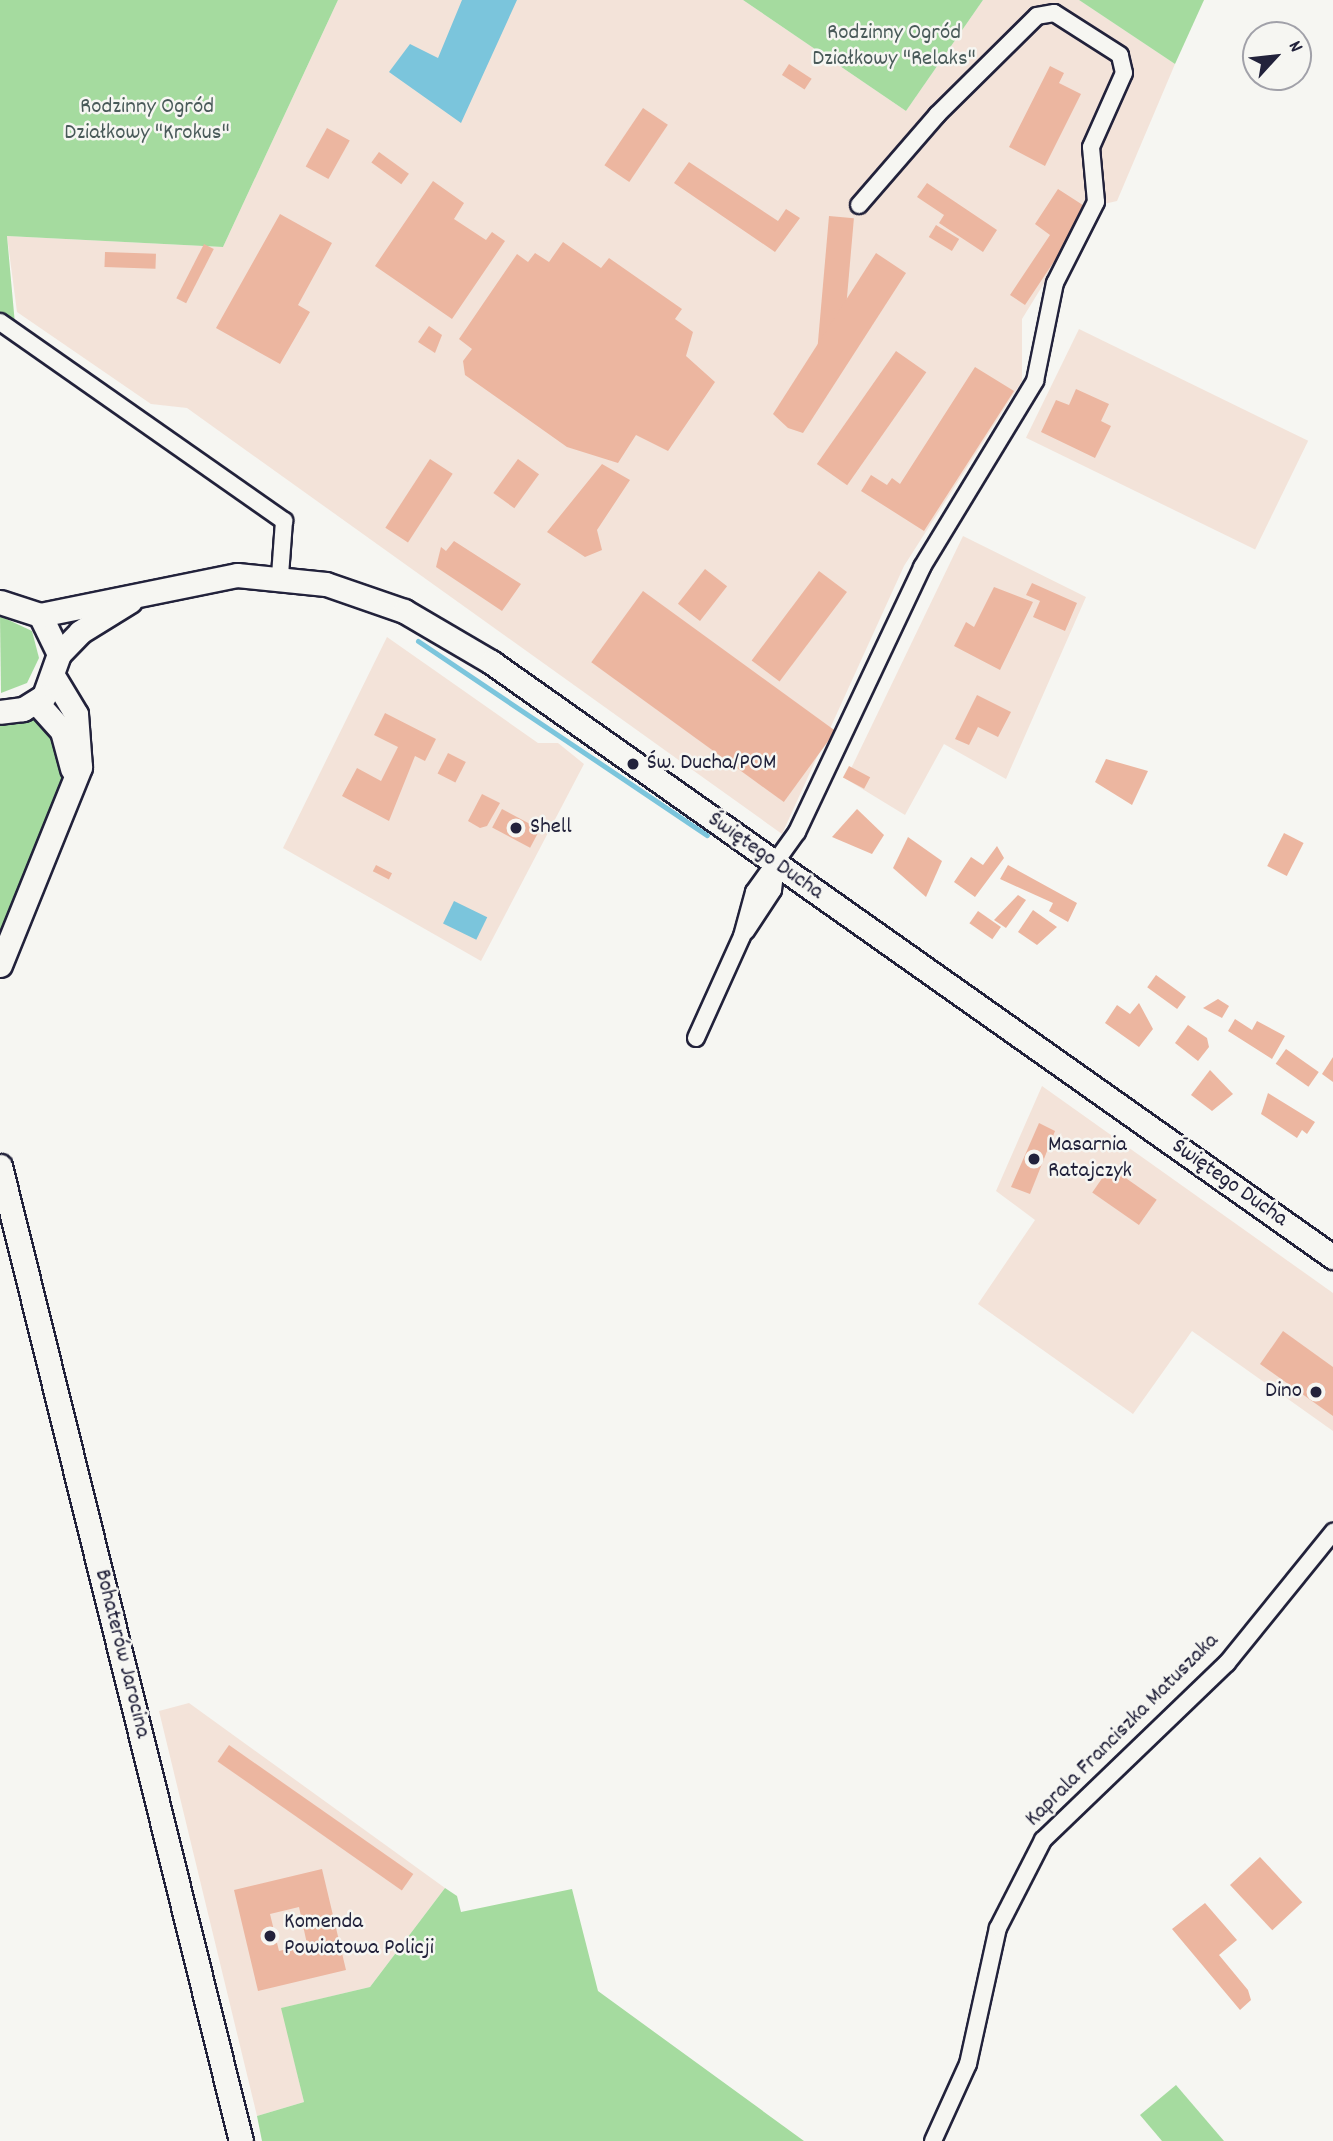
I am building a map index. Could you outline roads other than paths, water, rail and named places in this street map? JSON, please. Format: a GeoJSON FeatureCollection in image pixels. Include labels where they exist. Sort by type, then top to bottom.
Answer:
{"type":"FeatureCollection","features":[{"type":"Feature","properties":{"kind":"main road","name":"Świętego Ducha"},"geometry":{"type":"LineString","coordinates":[[20,607],[237,575],[280,576],[368,596],[443,631],[1333,1257]]}},
{"type":"Feature","properties":{"kind":"main road"},"geometry":{"type":"LineString","coordinates":[[0,580],[59,654],[55,679],[36,702],[0,712]]}},
{"type":"Feature","properties":{"kind":"main road","name":"Świętego Ducha"},"geometry":{"type":"LineString","coordinates":[[59,654],[101,617],[154,588]]}},
{"type":"Feature","properties":{"kind":"main road"},"geometry":{"type":"LineString","coordinates":[[0,965],[24,895],[76,788],[79,730],[55,679]]}},
{"type":"Feature","properties":{"kind":"main road"},"geometry":{"type":"LineString","coordinates":[[36,702],[62,731],[76,788]]}},
{"type":"Feature","properties":{"kind":"main road","name":"Bohaterów Jarocina"},"geometry":{"type":"LineString","coordinates":[[0,1166],[241,2141]]}},
{"type":"Feature","properties":{"kind":"street"},"geometry":{"type":"LineString","coordinates":[[696,1038],[743,936],[754,892],[776,865],[922,567],[1035,381],[1055,283],[1096,201],[1091,147],[1124,73],[1120,55],[1054,13],[1037,16],[937,115],[859,205]]}},
{"type":"Feature","properties":{"kind":"street"},"geometry":{"type":"LineString","coordinates":[[0,322],[284,521],[280,576]]}},
{"type":"Feature","properties":{"kind":"street","name":"Kaprala Franciszka Matuszaka"},"geometry":{"type":"LineString","coordinates":[[933,2141],[968,2064],[998,1928],[1043,1840],[1227,1663],[1333,1532]]}},
{"type":"Feature","properties":{"kind":"water"},"geometry":{"type":"Polygon","coordinates":[[[462,0],[517,0],[461,123],[389,72],[410,44],[438,58],[462,0]]]}},
{"type":"Feature","properties":{"kind":"water"},"geometry":{"type":"Polygon","coordinates":[[[454,901],[487,917],[476,940],[443,923],[454,901]]]}},
{"type":"Feature","properties":{"kind":"waterway"},"geometry":{"type":"LineString","coordinates":[[418,641],[707,835]]}},
{"type":"Feature","properties":{"kind":"place","name":"Św. Ducha/POM"},"geometry":{"type":"Point","coordinates":[633,764]}},
{"type":"Feature","properties":{"kind":"place","name":"Shell"},"geometry":{"type":"Point","coordinates":[516,828]}},
{"type":"Feature","properties":{"kind":"place","name":"Masarnia Ratajczyk"},"geometry":{"type":"Point","coordinates":[1034,1159]}},
{"type":"Feature","properties":{"kind":"place","name":"Dino"},"geometry":{"type":"Point","coordinates":[1316,1392]}},
{"type":"Feature","properties":{"kind":"place","name":"Komenda Powiatowa Policji"},"geometry":{"type":"Point","coordinates":[270,1936]}},
{"type":"Feature","properties":{"kind":"park label","name":"Rodzinny Ogród Działkowy \"Relaks\""},"geometry":{"type":"Point","coordinates":[894,47]}},
{"type":"Feature","properties":{"kind":"park label","name":"Rodzinny Ogród Działkowy \"Krokus\""},"geometry":{"type":"Point","coordinates":[147,121]}}]}
